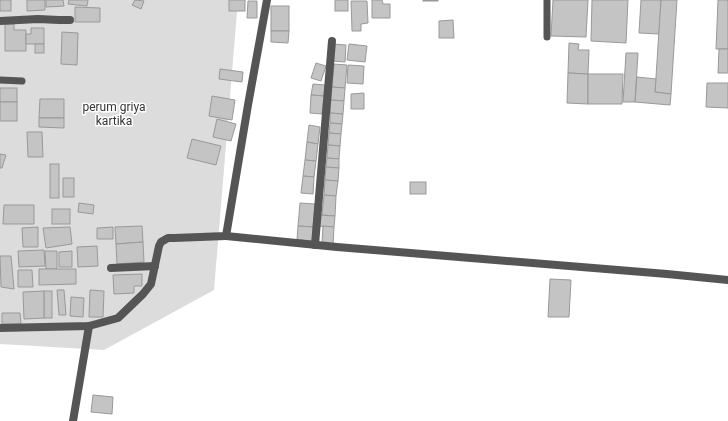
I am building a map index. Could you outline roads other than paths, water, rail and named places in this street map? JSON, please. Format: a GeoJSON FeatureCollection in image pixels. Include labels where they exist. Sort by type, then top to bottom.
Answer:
{"type":"FeatureCollection","features":[{"type":"Feature","properties":{"kind":"street"},"geometry":{"type":"LineString","coordinates":[[226,236],[267,0]]}},
{"type":"Feature","properties":{"kind":"street"},"geometry":{"type":"LineString","coordinates":[[0,21],[38,19],[70,20]]}},
{"type":"Feature","properties":{"kind":"street"},"geometry":{"type":"LineString","coordinates":[[315,245],[332,40]]}},
{"type":"Feature","properties":{"kind":"street"},"geometry":{"type":"LineString","coordinates":[[0,328],[89,326],[118,318],[144,294],[151,284],[161,242],[174,238],[226,236],[345,248],[728,280]]}},
{"type":"Feature","properties":{"kind":"street"},"geometry":{"type":"LineString","coordinates":[[111,268],[155,266]]}},
{"type":"Feature","properties":{"kind":"street"},"geometry":{"type":"LineString","coordinates":[[73,421],[89,326]]}},
{"type":"Feature","properties":{"kind":"lane"},"geometry":{"type":"LineString","coordinates":[[547,0],[547,37]]}},
{"type":"Feature","properties":{"kind":"lane"},"geometry":{"type":"LineString","coordinates":[[0,80],[22,81]]}},
{"type":"Feature","properties":{"kind":"park label","name":"perum griya kartika"},"geometry":{"type":"Point","coordinates":[114,114]}}]}
